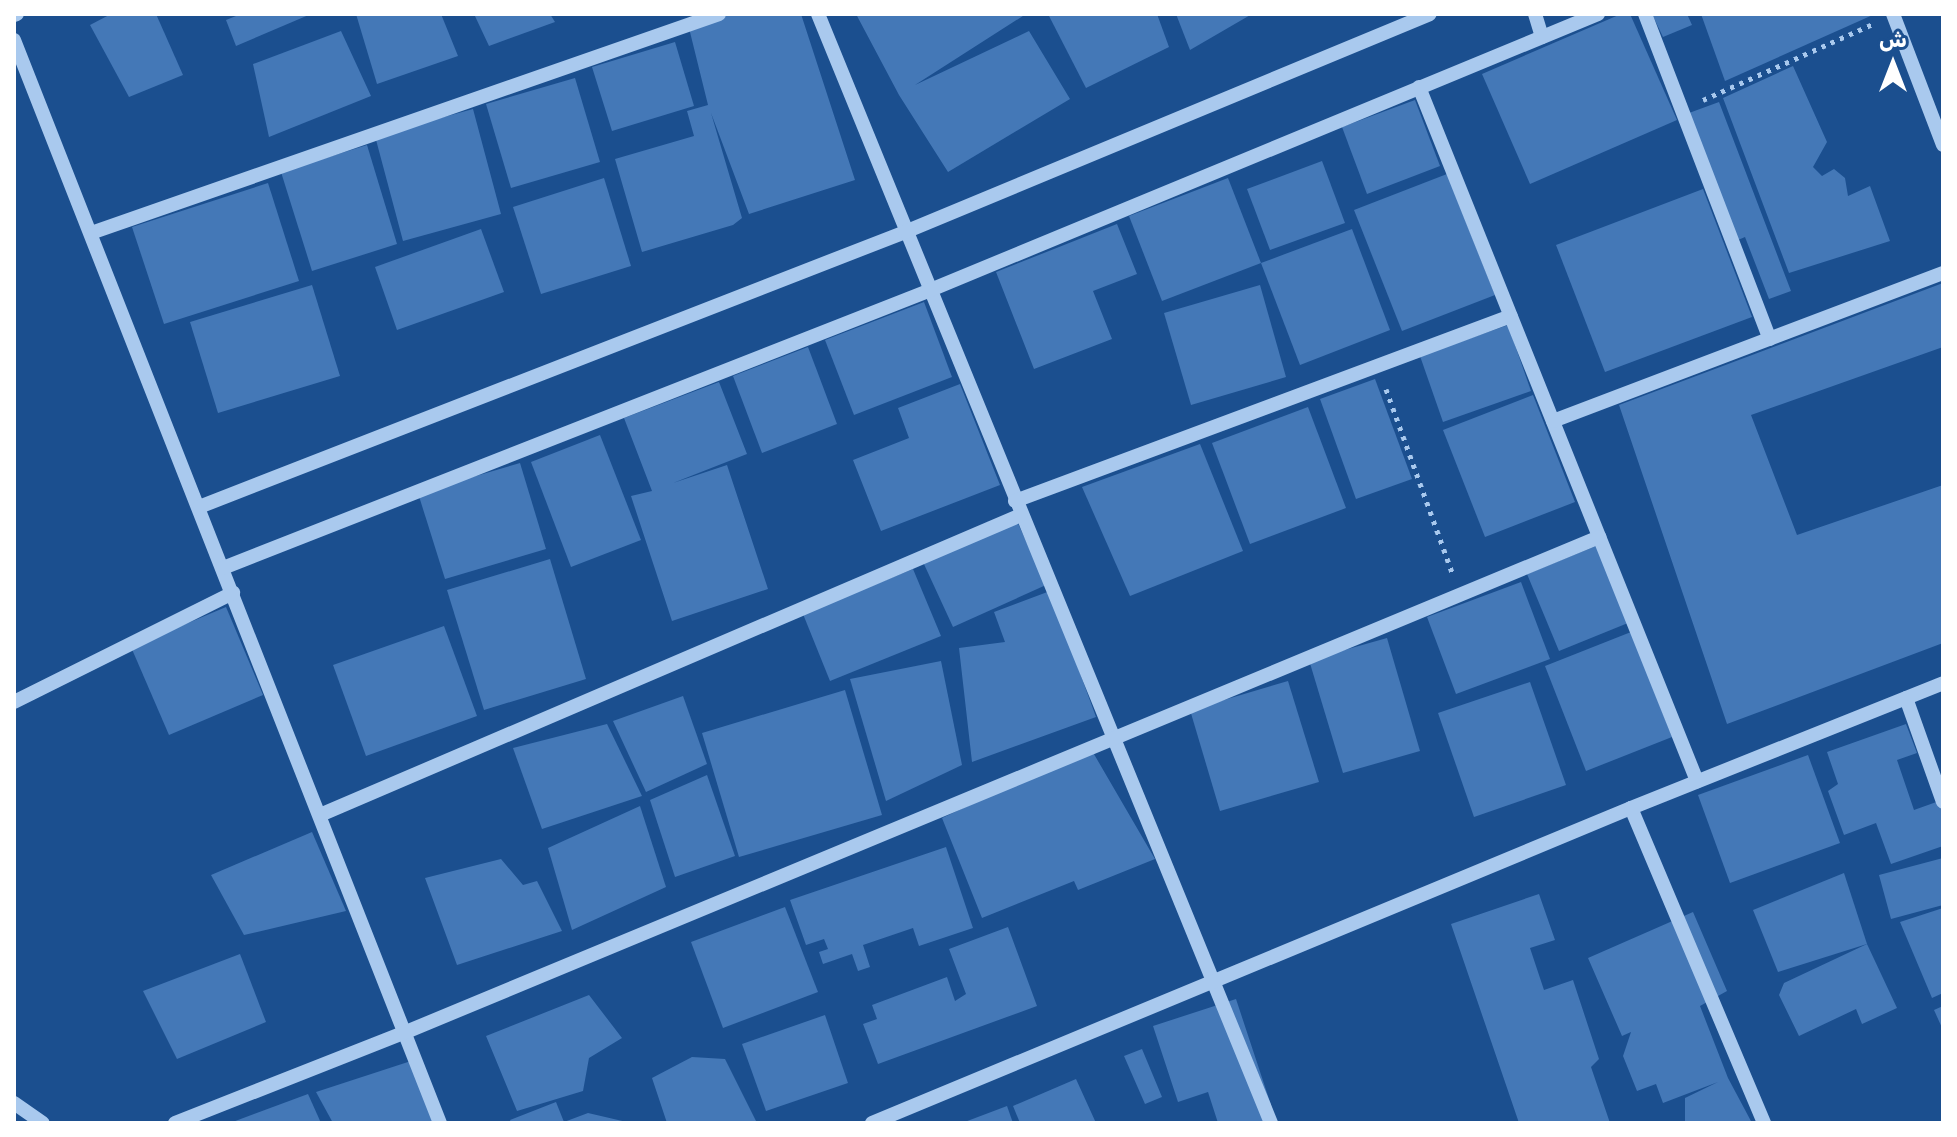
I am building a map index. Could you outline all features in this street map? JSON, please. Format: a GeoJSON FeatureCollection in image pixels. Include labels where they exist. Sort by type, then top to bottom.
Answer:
{"type":"FeatureCollection","features":[{"type":"Feature","properties":{"kind":"street"},"geometry":{"type":"LineString","coordinates":[[91,233],[719,14]]}},
{"type":"Feature","properties":{"kind":"street"},"geometry":{"type":"LineString","coordinates":[[818,14],[928,291],[1271,1123]]}},
{"type":"Feature","properties":{"kind":"street"},"geometry":{"type":"LineString","coordinates":[[199,507],[905,232],[1430,14]]}},
{"type":"Feature","properties":{"kind":"street"},"geometry":{"type":"LineString","coordinates":[[1535,14],[1542,37]]}},
{"type":"Feature","properties":{"kind":"street"},"geometry":{"type":"LineString","coordinates":[[223,568],[928,291],[1598,14]]}},
{"type":"Feature","properties":{"kind":"street"},"geometry":{"type":"LineString","coordinates":[[1645,14],[1770,339]]}},
{"type":"Feature","properties":{"kind":"street"},"geometry":{"type":"LineString","coordinates":[[1893,14],[1943,145]]}},
{"type":"Feature","properties":{"kind":"street"},"geometry":{"type":"LineString","coordinates":[[14,40],[440,1123]]}},
{"type":"Feature","properties":{"kind":"street"},"geometry":{"type":"LineString","coordinates":[[1419,87],[1697,781]]}},
{"type":"Feature","properties":{"kind":"street"},"geometry":{"type":"LineString","coordinates":[[1553,421],[1943,273]]}},
{"type":"Feature","properties":{"kind":"street"},"geometry":{"type":"LineString","coordinates":[[320,815],[1018,508],[1511,316]]}},
{"type":"Feature","properties":{"kind":"street"},"geometry":{"type":"LineString","coordinates":[[175,1123],[406,1032],[1599,537]]}},
{"type":"Feature","properties":{"kind":"street"},"geometry":{"type":"LineString","coordinates":[[14,702],[233,593]]}},
{"type":"Feature","properties":{"kind":"street"},"geometry":{"type":"LineString","coordinates":[[872,1123],[1631,808],[1943,683]]}},
{"type":"Feature","properties":{"kind":"street"},"geometry":{"type":"LineString","coordinates":[[1906,698],[1943,802]]}},
{"type":"Feature","properties":{"kind":"street"},"geometry":{"type":"LineString","coordinates":[[1631,808],[1764,1123]]}},
{"type":"Feature","properties":{"kind":"street"},"geometry":{"type":"LineString","coordinates":[[14,1103],[43,1123]]}},
{"type":"Feature","properties":{"kind":"path"},"geometry":{"type":"LineString","coordinates":[[1683,109],[1893,14]]}},
{"type":"Feature","properties":{"kind":"path"},"geometry":{"type":"LineString","coordinates":[[1377,366],[1461,595]]}},
{"type":"Feature","properties":{"kind":"building"},"geometry":{"type":"Polygon","coordinates":[[[111,14],[156,14],[183,75],[129,97],[90,25],[111,14]]]}},
{"type":"Feature","properties":{"kind":"building"},"geometry":{"type":"Polygon","coordinates":[[[241,14],[311,14],[236,46],[226,20],[241,14]]]}},
{"type":"Feature","properties":{"kind":"building"},"geometry":{"type":"Polygon","coordinates":[[[356,14],[441,14],[458,56],[377,84],[356,14]]]}},
{"type":"Feature","properties":{"kind":"building"},"geometry":{"type":"Polygon","coordinates":[[[474,14],[550,14],[555,22],[489,46],[474,14]]]}},
{"type":"Feature","properties":{"kind":"building"},"geometry":{"type":"Polygon","coordinates":[[[732,14],[801,14],[855,180],[749,214],[711,113],[742,218],[733,225],[642,252],[615,159],[694,136],[687,111],[708,105],[689,28],[732,14]]]}},
{"type":"Feature","properties":{"kind":"building"},"geometry":{"type":"Polygon","coordinates":[[[856,14],[1026,14],[915,85],[1029,31],[1070,99],[948,172],[899,95],[856,14]]]}},
{"type":"Feature","properties":{"kind":"building"},"geometry":{"type":"Polygon","coordinates":[[[1048,14],[1157,14],[1169,47],[1086,88],[1048,14]]]}},
{"type":"Feature","properties":{"kind":"building"},"geometry":{"type":"Polygon","coordinates":[[[1176,14],[1252,14],[1190,50],[1176,14]]]}},
{"type":"Feature","properties":{"kind":"building"},"geometry":{"type":"Polygon","coordinates":[[[1621,14],[1630,14],[1677,120],[1530,184],[1482,74],[1621,14]]]}},
{"type":"Feature","properties":{"kind":"building"},"geometry":{"type":"Polygon","coordinates":[[[1652,14],[1687,14],[1692,25],[1663,37],[1652,14]]]}},
{"type":"Feature","properties":{"kind":"building"},"geometry":{"type":"Polygon","coordinates":[[[1701,14],[1875,14],[1725,81],[1701,14]]]}},
{"type":"Feature","properties":{"kind":"building"},"geometry":{"type":"Polygon","coordinates":[[[341,31],[371,96],[269,137],[253,64],[341,31]]]}},
{"type":"Feature","properties":{"kind":"building"},"geometry":{"type":"Polygon","coordinates":[[[675,42],[694,106],[612,131],[592,67],[675,42]]]}},
{"type":"Feature","properties":{"kind":"building"},"geometry":{"type":"Polygon","coordinates":[[[1793,66],[1827,142],[1813,167],[1822,176],[1834,169],[1845,178],[1848,196],[1870,186],[1890,241],[1789,273],[1723,98],[1793,66]]]}},
{"type":"Feature","properties":{"kind":"building"},"geometry":{"type":"Polygon","coordinates":[[[575,78],[600,162],[511,188],[486,104],[575,78]]]}},
{"type":"Feature","properties":{"kind":"building"},"geometry":{"type":"Polygon","coordinates":[[[1415,100],[1440,166],[1367,194],[1342,127],[1415,100]]]}},
{"type":"Feature","properties":{"kind":"building"},"geometry":{"type":"Polygon","coordinates":[[[1719,102],[1791,291],[1769,299],[1745,237],[1738,240],[1689,113],[1719,102]]]}},
{"type":"Feature","properties":{"kind":"building"},"geometry":{"type":"Polygon","coordinates":[[[473,109],[501,214],[403,241],[375,136],[473,109]]]}},
{"type":"Feature","properties":{"kind":"building"},"geometry":{"type":"Polygon","coordinates":[[[367,145],[397,244],[312,271],[281,172],[367,145]]]}},
{"type":"Feature","properties":{"kind":"building"},"geometry":{"type":"Polygon","coordinates":[[[1322,161],[1345,223],[1270,250],[1247,189],[1322,161]]]}},
{"type":"Feature","properties":{"kind":"building"},"geometry":{"type":"Polygon","coordinates":[[[1447,174],[1495,295],[1402,331],[1354,210],[1447,174]]]}},
{"type":"Feature","properties":{"kind":"building"},"geometry":{"type":"Polygon","coordinates":[[[604,178],[631,266],[541,294],[513,207],[604,178]]]}},
{"type":"Feature","properties":{"kind":"building"},"geometry":{"type":"Polygon","coordinates":[[[1228,178],[1261,263],[1162,301],[1129,216],[1228,178]]]}},
{"type":"Feature","properties":{"kind":"building"},"geometry":{"type":"Polygon","coordinates":[[[268,183],[299,281],[164,324],[132,227],[268,183]]]}},
{"type":"Feature","properties":{"kind":"building"},"geometry":{"type":"Polygon","coordinates":[[[1703,189],[1752,317],[1605,372],[1556,245],[1703,189]]]}},
{"type":"Feature","properties":{"kind":"building"},"geometry":{"type":"Polygon","coordinates":[[[1117,224],[1137,274],[1093,291],[1112,339],[1034,369],[996,272],[1117,224]]]}},
{"type":"Feature","properties":{"kind":"building"},"geometry":{"type":"Polygon","coordinates":[[[481,229],[504,292],[397,330],[375,267],[481,229]]]}},
{"type":"Feature","properties":{"kind":"building"},"geometry":{"type":"Polygon","coordinates":[[[1352,229],[1390,330],[1300,365],[1261,263],[1352,229]]]}},
{"type":"Feature","properties":{"kind":"building"},"geometry":{"type":"Polygon","coordinates":[[[1943,283],[1943,347],[1751,415],[1797,535],[1943,485],[1943,643],[1727,724],[1619,405],[1943,283]]]}},
{"type":"Feature","properties":{"kind":"building"},"geometry":{"type":"Polygon","coordinates":[[[312,285],[340,376],[218,413],[190,322],[312,285]]]}},
{"type":"Feature","properties":{"kind":"building"},"geometry":{"type":"Polygon","coordinates":[[[1260,285],[1286,377],[1191,405],[1164,313],[1260,285]]]}},
{"type":"Feature","properties":{"kind":"building"},"geometry":{"type":"Polygon","coordinates":[[[924,302],[952,377],[854,415],[825,340],[924,302]]]}},
{"type":"Feature","properties":{"kind":"building"},"geometry":{"type":"Polygon","coordinates":[[[1508,325],[1531,391],[1443,422],[1420,356],[1508,325]]]}},
{"type":"Feature","properties":{"kind":"building"},"geometry":{"type":"Polygon","coordinates":[[[808,347],[837,424],[762,453],[733,376],[808,347]]]}},
{"type":"Feature","properties":{"kind":"building"},"geometry":{"type":"Polygon","coordinates":[[[1375,379],[1412,479],[1356,499],[1320,399],[1375,379]]]}},
{"type":"Feature","properties":{"kind":"building"},"geometry":{"type":"Polygon","coordinates":[[[719,382],[747,454],[673,483],[727,465],[768,589],[672,621],[631,496],[652,491],[624,418],[719,382]]]}},
{"type":"Feature","properties":{"kind":"building"},"geometry":{"type":"Polygon","coordinates":[[[960,384],[1000,485],[881,531],[853,460],[909,438],[898,408],[960,384]]]}},
{"type":"Feature","properties":{"kind":"building"},"geometry":{"type":"Polygon","coordinates":[[[1533,395],[1575,502],[1485,537],[1443,430],[1533,395]]]}},
{"type":"Feature","properties":{"kind":"building"},"geometry":{"type":"Polygon","coordinates":[[[1308,407],[1346,508],[1250,544],[1212,443],[1308,407]]]}},
{"type":"Feature","properties":{"kind":"building"},"geometry":{"type":"Polygon","coordinates":[[[600,435],[641,540],[571,567],[531,462],[600,435]]]}},
{"type":"Feature","properties":{"kind":"building"},"geometry":{"type":"Polygon","coordinates":[[[1200,444],[1243,551],[1130,596],[1082,487],[1200,444]]]}},
{"type":"Feature","properties":{"kind":"building"},"geometry":{"type":"Polygon","coordinates":[[[520,463],[546,549],[445,579],[418,493],[520,463]]]}},
{"type":"Feature","properties":{"kind":"building"},"geometry":{"type":"Polygon","coordinates":[[[1016,519],[1046,585],[953,627],[923,562],[1016,519]]]}},
{"type":"Feature","properties":{"kind":"building"},"geometry":{"type":"Polygon","coordinates":[[[1596,546],[1628,623],[1559,651],[1527,574],[1596,546]]]}},
{"type":"Feature","properties":{"kind":"building"},"geometry":{"type":"Polygon","coordinates":[[[550,559],[586,679],[484,710],[447,590],[550,559]]]}},
{"type":"Feature","properties":{"kind":"building"},"geometry":{"type":"Polygon","coordinates":[[[913,569],[941,636],[830,681],[803,614],[913,569]]]}},
{"type":"Feature","properties":{"kind":"building"},"geometry":{"type":"Polygon","coordinates":[[[1521,582],[1550,659],[1456,694],[1427,617],[1521,582]]]}},
{"type":"Feature","properties":{"kind":"building"},"geometry":{"type":"Polygon","coordinates":[[[1050,591],[1096,717],[972,762],[959,648],[1005,642],[994,612],[1050,591]]]}},
{"type":"Feature","properties":{"kind":"building"},"geometry":{"type":"Polygon","coordinates":[[[226,607],[263,695],[169,735],[131,647],[226,607]]]}},
{"type":"Feature","properties":{"kind":"building"},"geometry":{"type":"Polygon","coordinates":[[[444,626],[477,716],[366,756],[333,665],[444,626]]]}},
{"type":"Feature","properties":{"kind":"building"},"geometry":{"type":"Polygon","coordinates":[[[1631,632],[1672,737],[1586,771],[1545,666],[1631,632]]]}},
{"type":"Feature","properties":{"kind":"building"},"geometry":{"type":"Polygon","coordinates":[[[1387,638],[1420,751],[1343,773],[1309,660],[1387,638]]]}},
{"type":"Feature","properties":{"kind":"building"},"geometry":{"type":"Polygon","coordinates":[[[941,661],[962,765],[886,801],[850,679],[941,661]]]}},
{"type":"Feature","properties":{"kind":"building"},"geometry":{"type":"Polygon","coordinates":[[[1288,681],[1319,782],[1220,811],[1190,710],[1288,681]]]}},
{"type":"Feature","properties":{"kind":"building"},"geometry":{"type":"Polygon","coordinates":[[[1530,682],[1566,785],[1474,817],[1438,713],[1530,682]]]}},
{"type":"Feature","properties":{"kind":"building"},"geometry":{"type":"Polygon","coordinates":[[[845,690],[882,815],[739,857],[702,733],[845,690]]]}},
{"type":"Feature","properties":{"kind":"building"},"geometry":{"type":"Polygon","coordinates":[[[683,696],[707,764],[646,792],[613,721],[683,696]]]}},
{"type":"Feature","properties":{"kind":"building"},"geometry":{"type":"Polygon","coordinates":[[[607,724],[642,796],[542,829],[513,748],[607,724]]]}},
{"type":"Feature","properties":{"kind":"building"},"geometry":{"type":"Polygon","coordinates":[[[1906,724],[1917,753],[1897,760],[1914,810],[1942,800],[1943,846],[1891,864],[1876,823],[1844,835],[1828,791],[1838,784],[1827,752],[1906,724]]]}},
{"type":"Feature","properties":{"kind":"building"},"geometry":{"type":"Polygon","coordinates":[[[1091,749],[1155,859],[1078,890],[1074,881],[982,918],[942,818],[1091,749]]]}},
{"type":"Feature","properties":{"kind":"building"},"geometry":{"type":"Polygon","coordinates":[[[1808,755],[1840,843],[1730,883],[1698,795],[1808,755]]]}},
{"type":"Feature","properties":{"kind":"building"},"geometry":{"type":"Polygon","coordinates":[[[707,775],[735,856],[675,877],[650,800],[707,775]]]}},
{"type":"Feature","properties":{"kind":"building"},"geometry":{"type":"Polygon","coordinates":[[[640,806],[666,887],[572,930],[548,848],[640,806]]]}},
{"type":"Feature","properties":{"kind":"building"},"geometry":{"type":"Polygon","coordinates":[[[312,832],[346,911],[244,935],[211,875],[312,832]]]}},
{"type":"Feature","properties":{"kind":"building"},"geometry":{"type":"Polygon","coordinates":[[[946,847],[973,928],[919,946],[913,928],[863,945],[870,967],[858,971],[852,954],[823,964],[819,952],[828,949],[824,939],[806,945],[790,900],[946,847]]]}},
{"type":"Feature","properties":{"kind":"building"},"geometry":{"type":"Polygon","coordinates":[[[1943,858],[1943,905],[1891,919],[1879,875],[1943,858]]]}},
{"type":"Feature","properties":{"kind":"building"},"geometry":{"type":"Polygon","coordinates":[[[501,859],[523,885],[537,881],[562,931],[457,965],[425,878],[501,859]]]}},
{"type":"Feature","properties":{"kind":"building"},"geometry":{"type":"Polygon","coordinates":[[[1844,873],[1867,944],[1778,972],[1753,910],[1844,873]]]}},
{"type":"Feature","properties":{"kind":"building"},"geometry":{"type":"Polygon","coordinates":[[[1539,894],[1555,940],[1530,948],[1544,990],[1573,980],[1599,1059],[1591,1067],[1610,1123],[1519,1123],[1451,924],[1539,894]]]}},
{"type":"Feature","properties":{"kind":"building"},"geometry":{"type":"Polygon","coordinates":[[[785,907],[818,992],[723,1028],[691,942],[785,907]]]}},
{"type":"Feature","properties":{"kind":"building"},"geometry":{"type":"Polygon","coordinates":[[[1943,908],[1943,993],[1932,998],[1900,922],[1943,908]]]}},
{"type":"Feature","properties":{"kind":"building"},"geometry":{"type":"Polygon","coordinates":[[[1693,912],[1727,991],[1700,1006],[1728,1078],[1752,1123],[1685,1123],[1685,1098],[1718,1082],[1663,1103],[1656,1084],[1637,1091],[1623,1056],[1631,1032],[1622,1036],[1588,958],[1693,912]]]}},
{"type":"Feature","properties":{"kind":"building"},"geometry":{"type":"Polygon","coordinates":[[[1008,927],[1037,1006],[878,1064],[863,1024],[877,1019],[872,1005],[947,977],[955,1001],[966,994],[949,949],[1008,927]]]}},
{"type":"Feature","properties":{"kind":"building"},"geometry":{"type":"Polygon","coordinates":[[[1867,944],[1897,1008],[1862,1024],[1856,1009],[1799,1036],[1779,995],[1784,983],[1867,944]]]}},
{"type":"Feature","properties":{"kind":"building"},"geometry":{"type":"Polygon","coordinates":[[[240,954],[266,1022],[177,1059],[143,991],[240,954]]]}},
{"type":"Feature","properties":{"kind":"building"},"geometry":{"type":"Polygon","coordinates":[[[589,995],[622,1038],[589,1058],[583,1091],[517,1111],[486,1036],[589,995]]]}},
{"type":"Feature","properties":{"kind":"building"},"geometry":{"type":"Polygon","coordinates":[[[1236,999],[1277,1123],[1218,1123],[1208,1092],[1178,1102],[1153,1026],[1236,999]]]}},
{"type":"Feature","properties":{"kind":"building"},"geometry":{"type":"Polygon","coordinates":[[[1943,1006],[1943,1030],[1934,1010],[1943,1006]]]}},
{"type":"Feature","properties":{"kind":"building"},"geometry":{"type":"Polygon","coordinates":[[[825,1015],[848,1083],[766,1111],[742,1044],[825,1015]]]}},
{"type":"Feature","properties":{"kind":"building"},"geometry":{"type":"Polygon","coordinates":[[[1142,1049],[1162,1097],[1145,1104],[1124,1056],[1142,1049]]]}},
{"type":"Feature","properties":{"kind":"building"},"geometry":{"type":"Polygon","coordinates":[[[692,1057],[725,1059],[757,1123],[667,1123],[652,1078],[692,1057]]]}},
{"type":"Feature","properties":{"kind":"building"},"geometry":{"type":"Polygon","coordinates":[[[411,1061],[440,1123],[333,1123],[316,1092],[411,1061]]]}},
{"type":"Feature","properties":{"kind":"building"},"geometry":{"type":"Polygon","coordinates":[[[1076,1079],[1096,1123],[1020,1123],[1013,1106],[1076,1079]]]}},
{"type":"Feature","properties":{"kind":"building"},"geometry":{"type":"Polygon","coordinates":[[[308,1094],[321,1123],[230,1123],[308,1094]]]}},
{"type":"Feature","properties":{"kind":"building"},"geometry":{"type":"Polygon","coordinates":[[[556,1102],[564,1122],[588,1113],[631,1123],[511,1123],[510,1120],[556,1102]]]}},
{"type":"Feature","properties":{"kind":"building"},"geometry":{"type":"Polygon","coordinates":[[[1007,1106],[1013,1123],[962,1123],[1007,1106]]]}}]}
